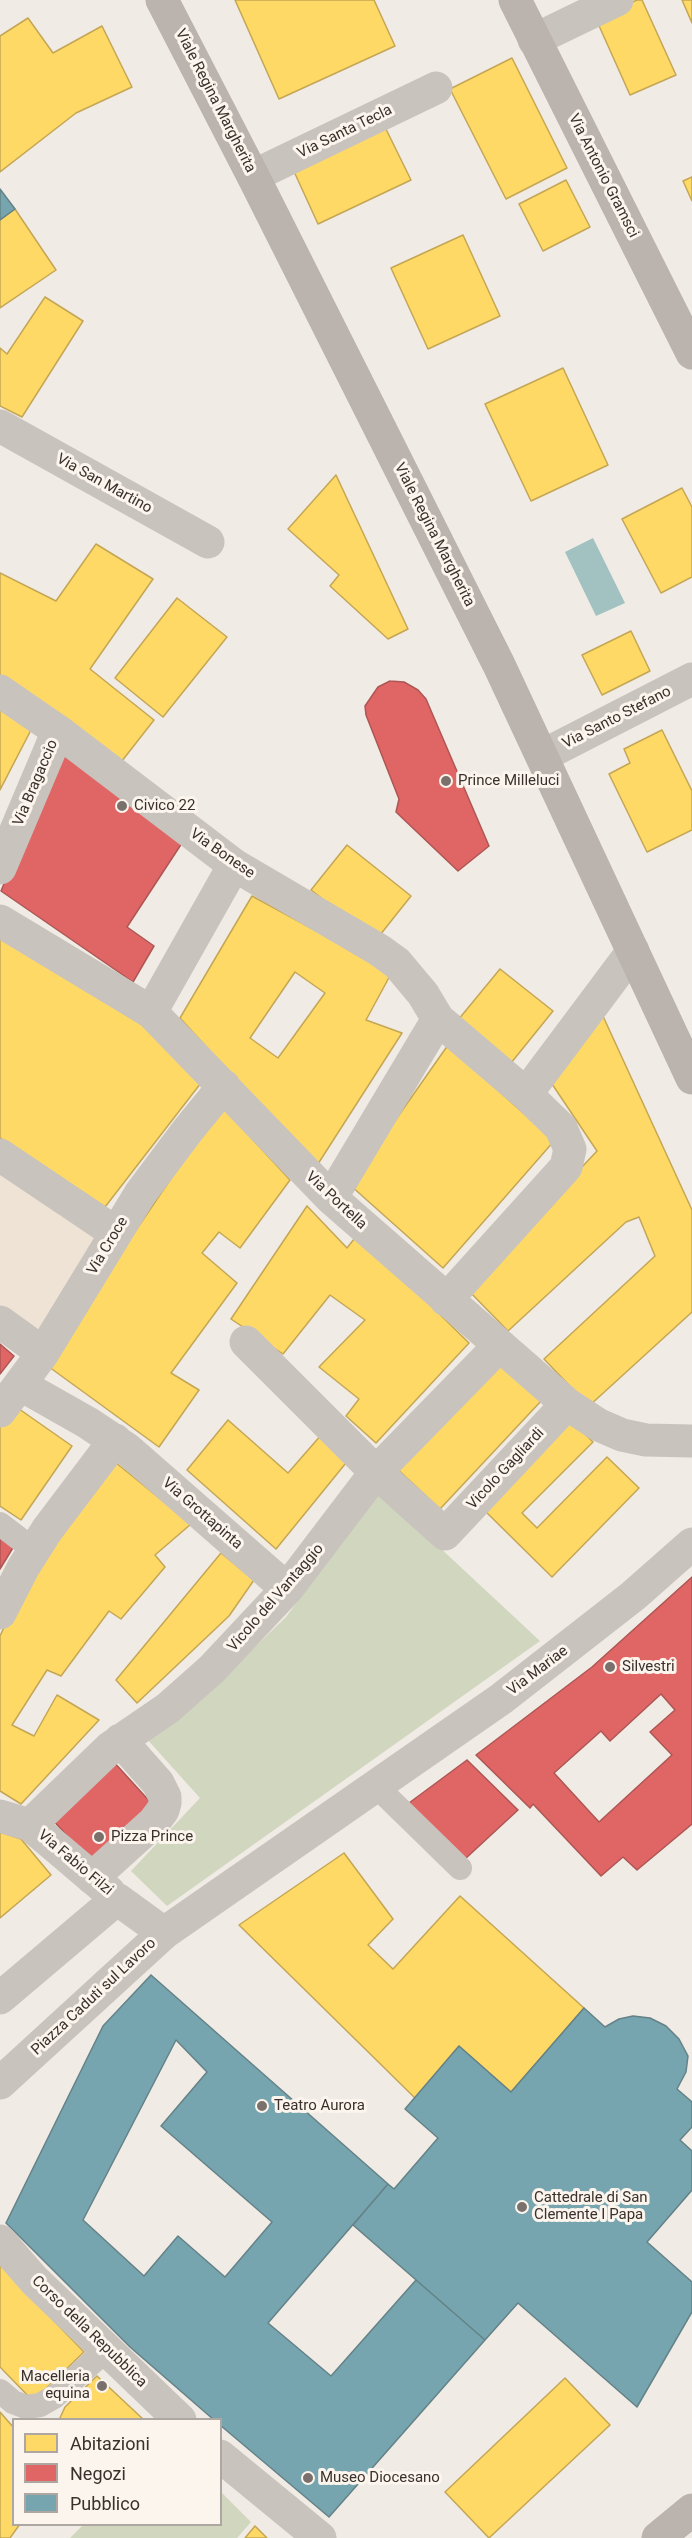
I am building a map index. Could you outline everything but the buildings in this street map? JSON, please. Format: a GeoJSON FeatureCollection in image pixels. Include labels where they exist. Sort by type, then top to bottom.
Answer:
{"type":"FeatureCollection","features":[{"type":"Feature","properties":{"kind":"street","name":"Viale Regina Margherita"},"geometry":{"type":"LineString","coordinates":[[162,0],[499,665],[692,1078]]}},
{"type":"Feature","properties":{"kind":"street","name":"Via Antonio Gramsci"},"geometry":{"type":"LineString","coordinates":[[514,0],[692,352]]}},
{"type":"Feature","properties":{"kind":"street"},"geometry":{"type":"LineString","coordinates":[[534,40],[617,0]]}},
{"type":"Feature","properties":{"kind":"street","name":"Via Santa Tecla"},"geometry":{"type":"LineString","coordinates":[[253,176],[436,88]]}},
{"type":"Feature","properties":{"kind":"street","name":"Via San Martino"},"geometry":{"type":"LineString","coordinates":[[0,426],[208,542]]}},
{"type":"Feature","properties":{"kind":"street","name":"Via Santo Stefano"},"geometry":{"type":"LineString","coordinates":[[542,756],[692,679]]}},
{"type":"Feature","properties":{"kind":"street","name":"Via Bonese"},"geometry":{"type":"LineString","coordinates":[[0,691],[58,731],[234,865],[388,956],[407,972],[438,1019],[526,1094],[554,1121],[567,1138],[570,1149],[566,1167],[446,1300]]}},
{"type":"Feature","properties":{"kind":"street","name":"Via Bragaccio"},"geometry":{"type":"LineString","coordinates":[[0,868],[58,731]]}},
{"type":"Feature","properties":{"kind":"street"},"geometry":{"type":"LineString","coordinates":[[151,1012],[234,865]]}},
{"type":"Feature","properties":{"kind":"street","name":"Via Portella"},"geometry":{"type":"LineString","coordinates":[[0,921],[151,1012],[331,1198],[567,1404],[599,1425],[622,1435],[660,1441],[692,1441]]}},
{"type":"Feature","properties":{"kind":"street"},"geometry":{"type":"LineString","coordinates":[[526,1094],[633,951]]}},
{"type":"Feature","properties":{"kind":"street"},"geometry":{"type":"LineString","coordinates":[[331,1198],[438,1019]]}},
{"type":"Feature","properties":{"kind":"street","name":"Via Croce"},"geometry":{"type":"LineString","coordinates":[[0,1410],[43,1353],[154,1174],[224,1086]]}},
{"type":"Feature","properties":{"kind":"street"},"geometry":{"type":"LineString","coordinates":[[0,1155],[116,1233]]}},
{"type":"Feature","properties":{"kind":"street"},"geometry":{"type":"LineString","coordinates":[[0,1322],[43,1353]]}},
{"type":"Feature","properties":{"kind":"street"},"geometry":{"type":"LineString","coordinates":[[246,1342],[376,1472]]}},
{"type":"Feature","properties":{"kind":"street","name":"Vicolo del Vantaggio"},"geometry":{"type":"LineString","coordinates":[[15,1821],[92,1764],[120,1740],[191,1690],[262,1618],[287,1589],[376,1472],[499,1346]]}},
{"type":"Feature","properties":{"kind":"street","name":"Via Grottapinta"},"geometry":{"type":"LineString","coordinates":[[21,1385],[115,1440],[287,1589]]}},
{"type":"Feature","properties":{"kind":"street","name":"Vicolo Gagliardi"},"geometry":{"type":"LineString","coordinates":[[376,1472],[445,1534],[567,1404]]}},
{"type":"Feature","properties":{"kind":"street"},"geometry":{"type":"LineString","coordinates":[[0,1613],[34,1550],[115,1440]]}},
{"type":"Feature","properties":{"kind":"street","name":"Via Mariae"},"geometry":{"type":"LineString","coordinates":[[164,1933],[562,1653],[633,1596],[692,1544]]}},
{"type":"Feature","properties":{"kind":"street"},"geometry":{"type":"LineString","coordinates":[[92,1878],[154,1822],[163,1810],[165,1797],[162,1790],[120,1740]]}},
{"type":"Feature","properties":{"kind":"street","name":"Via Fabio Filzi"},"geometry":{"type":"LineString","coordinates":[[15,1821],[117,1899]]}},
{"type":"Feature","properties":{"kind":"street"},"geometry":{"type":"LineString","coordinates":[[0,1998],[117,1899]]}},
{"type":"Feature","properties":{"kind":"street","name":"Piazza Caduti sul Lavoro"},"geometry":{"type":"LineString","coordinates":[[0,2083],[164,1933],[117,1899]]}},
{"type":"Feature","properties":{"kind":"street","name":"Corso della Repubblica"},"geometry":{"type":"LineString","coordinates":[[0,2241],[34,2280],[178,2418]]}},
{"type":"Feature","properties":{"kind":"street"},"geometry":{"type":"LineString","coordinates":[[222,2458],[320,2538]]}},
{"type":"Feature","properties":{"kind":"street"},"geometry":{"type":"LineString","coordinates":[[658,2538],[692,2510]]}},
{"type":"Feature","properties":{"kind":"lane"},"geometry":{"type":"LineString","coordinates":[[0,1524],[34,1550]]}},
{"type":"Feature","properties":{"kind":"lane"},"geometry":{"type":"LineString","coordinates":[[376,1786],[460,1868]]}},
{"type":"Feature","properties":{"kind":"lane"},"geometry":{"type":"LineString","coordinates":[[0,2391],[13,2402],[26,2407],[40,2405],[54,2397],[106,2350]]}},
{"type":"Feature","properties":{"kind":"green space"},"geometry":{"type":"Polygon","coordinates":[[[378,1490],[540,1641],[167,1906],[131,1871],[200,1798],[146,1738],[183,1716],[286,1617],[378,1490]]]}},
{"type":"Feature","properties":{"kind":"green space"},"geometry":{"type":"Polygon","coordinates":[[[222,2493],[251,2522],[237,2538],[70,2538],[82,2526],[222,2526],[222,2493]]]}},
{"type":"Feature","properties":{"kind":"shaded area"},"geometry":{"type":"Polygon","coordinates":[[[0,1155],[116,1233],[43,1353],[0,1322],[0,1155]]]}},
{"type":"Feature","properties":{"kind":"water"},"geometry":{"type":"Polygon","coordinates":[[[593,538],[625,603],[596,616],[565,552],[593,538]]]}},
{"type":"Feature","properties":{"kind":"place","name":"Prince Milleluci"},"geometry":{"type":"Point","coordinates":[446,781]}},
{"type":"Feature","properties":{"kind":"place","name":"Civico 22"},"geometry":{"type":"Point","coordinates":[122,806]}},
{"type":"Feature","properties":{"kind":"place","name":"Silvestri"},"geometry":{"type":"Point","coordinates":[610,1667]}},
{"type":"Feature","properties":{"kind":"place","name":"Pizza Prince"},"geometry":{"type":"Point","coordinates":[99,1837]}},
{"type":"Feature","properties":{"kind":"place","name":"Teatro Aurora"},"geometry":{"type":"Point","coordinates":[262,2106]}},
{"type":"Feature","properties":{"kind":"place","name":"Cattedrale di San Clemente I Papa"},"geometry":{"type":"Point","coordinates":[522,2207]}},
{"type":"Feature","properties":{"kind":"place","name":"Macelleria equina"},"geometry":{"type":"Point","coordinates":[102,2386]}},
{"type":"Feature","properties":{"kind":"place","name":"Museo Diocesano"},"geometry":{"type":"Point","coordinates":[308,2478]}}]}
